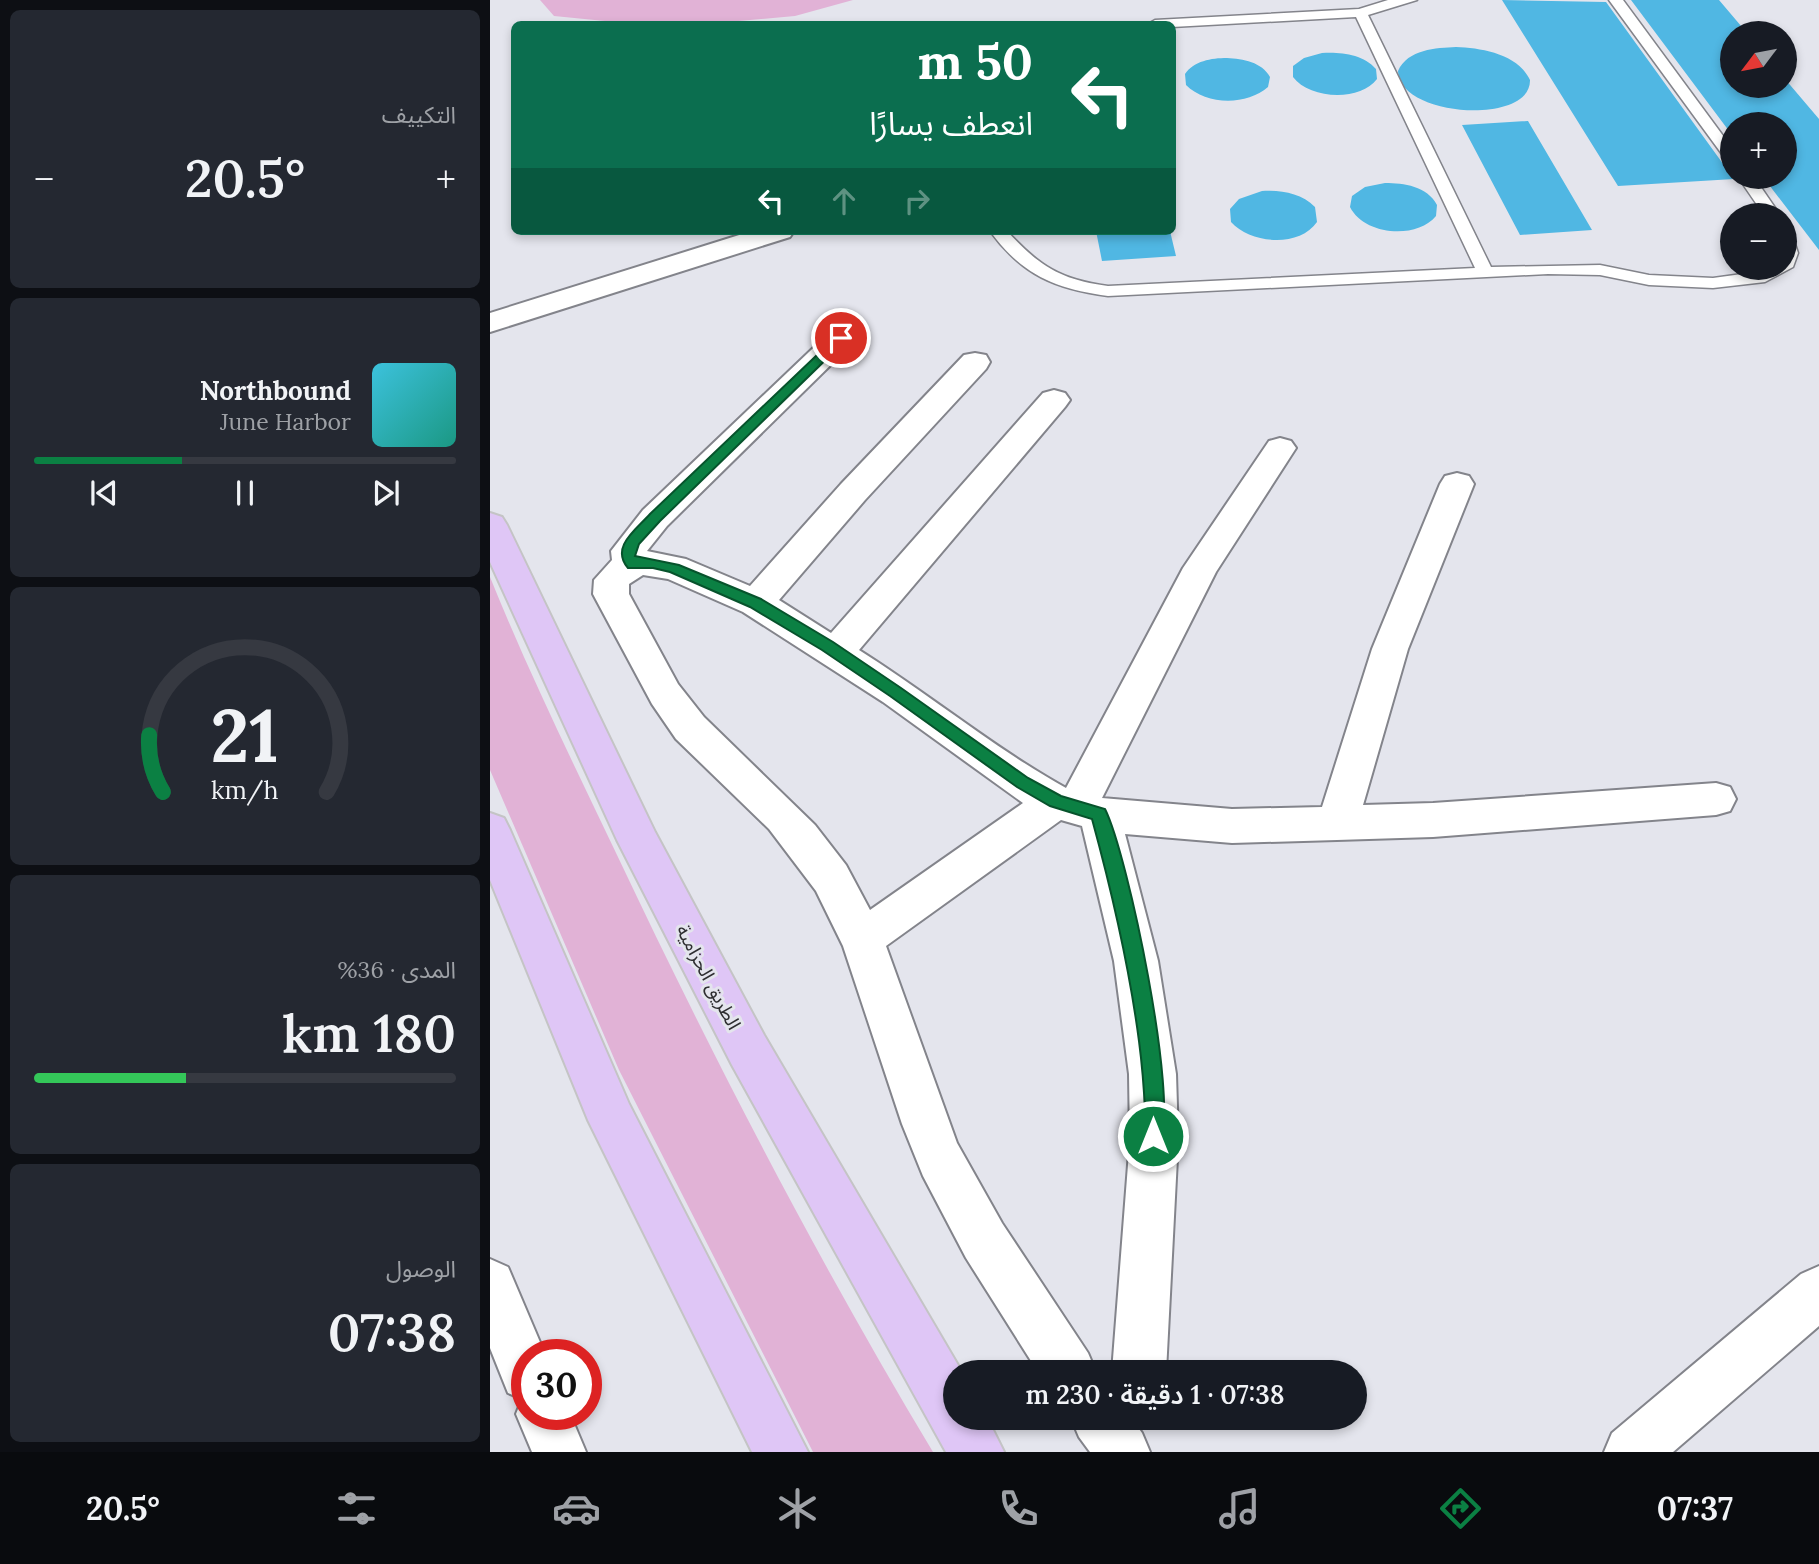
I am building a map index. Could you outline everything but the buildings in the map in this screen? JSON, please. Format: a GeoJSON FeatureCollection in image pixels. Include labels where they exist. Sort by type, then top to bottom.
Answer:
{"type":"FeatureCollection","features":[{"type":"Feature","properties":{"kind":"highway","name":"الطريق الحزامية"},"geometry":{"type":"LineString","coordinates":[[490,526],[638,841],[748,1050],[943,1393]]}},
{"type":"Feature","properties":{"kind":"highway"},"geometry":{"type":"LineString","coordinates":[[490,830],[612,1120],[781,1452]]}},
{"type":"Feature","properties":{"kind":"highway","name":"الطريق الحزامية"},"geometry":{"type":"LineString","coordinates":[[964,1430],[977,1452]]}},
{"type":"Feature","properties":{"kind":"street"},"geometry":{"type":"LineString","coordinates":[[490,323],[767,235]]}},
{"type":"Feature","properties":{"kind":"street"},"geometry":{"type":"LineString","coordinates":[[634,564],[628,558],[628,551],[634,541],[841,338]]}},
{"type":"Feature","properties":{"kind":"street"},"geometry":{"type":"LineString","coordinates":[[755,603],[853,492],[975,362]]}},
{"type":"Feature","properties":{"kind":"street"},"geometry":{"type":"LineString","coordinates":[[836,652],[1054,400]]}},
{"type":"Feature","properties":{"kind":"street"},"geometry":{"type":"LineString","coordinates":[[863,938],[1077,808],[1200,568],[1280,448]]}},
{"type":"Feature","properties":{"kind":"street"},"geometry":{"type":"LineString","coordinates":[[1337,823],[1391,649],[1457,484]]}},
{"type":"Feature","properties":{"kind":"street"},"geometry":{"type":"LineString","coordinates":[[1061,1360],[991,1250],[941,1161],[919,1109],[900,1043],[863,938],[831,877],[804,842],[690,728],[665,694],[626,628],[611,594],[612,580],[634,564],[653,563],[674,568],[755,603],[836,652],[1022,782],[1077,808],[1153,821],[1232,826],[1433,820],[1716,799]]}},
{"type":"Feature","properties":{"kind":"street"},"geometry":{"type":"LineString","coordinates":[[1077,808],[1123,900],[1149,1044],[1154,1111],[1147,1285],[1140,1360]]}},
{"type":"Feature","properties":{"kind":"street"},"geometry":{"type":"LineString","coordinates":[[490,1285],[512,1339]]}},
{"type":"Feature","properties":{"kind":"street"},"geometry":{"type":"LineString","coordinates":[[1631,1452],[1819,1292]]}},
{"type":"Feature","properties":{"kind":"street"},"geometry":{"type":"LineString","coordinates":[[550,1430],[559,1452]]}},
{"type":"Feature","properties":{"kind":"street"},"geometry":{"type":"LineString","coordinates":[[1107,1430],[1123,1452]]}},
{"type":"Feature","properties":{"kind":"street"},"geometry":{"type":"LineString","coordinates":[[1123,1452],[1128,1430]]}},
{"type":"Feature","properties":{"kind":"lane"},"geometry":{"type":"LineString","coordinates":[[1176,23],[1361,13],[1382,5],[1410,0]]}},
{"type":"Feature","properties":{"kind":"lane"},"geometry":{"type":"LineString","coordinates":[[1616,0],[1720,142]]}},
{"type":"Feature","properties":{"kind":"lane"},"geometry":{"type":"LineString","coordinates":[[1361,13],[1485,272]]}},
{"type":"Feature","properties":{"kind":"lane"},"geometry":{"type":"LineString","coordinates":[[1001,235],[1020,257],[1049,279],[1079,288],[1108,291],[1548,269],[1600,270],[1649,280],[1713,283],[1739,280]]}},
{"type":"Feature","properties":{"kind":"shaded area"},"geometry":{"type":"Polygon","coordinates":[[[540,0],[853,0],[795,16],[739,21],[605,21],[554,16],[540,0]]]}},
{"type":"Feature","properties":{"kind":"shaded area"},"geometry":{"type":"Polygon","coordinates":[[[490,577],[653,931],[729,1082],[807,1232],[933,1452],[813,1452],[619,1070],[490,770],[490,577]]]}},
{"type":"Feature","properties":{"kind":"water"},"geometry":{"type":"Polygon","coordinates":[[[1502,0],[1606,2],[1720,160],[1720,180],[1618,186],[1502,0]]]}},
{"type":"Feature","properties":{"kind":"water"},"geometry":{"type":"Polygon","coordinates":[[[1631,0],[1719,0],[1737,21],[1720,21],[1720,98],[1797,98],[1797,93],[1819,119],[1819,250],[1797,221],[1797,203],[1783,203],[1772,189],[1797,189],[1797,112],[1720,112],[1720,119],[1631,0]]]}},
{"type":"Feature","properties":{"kind":"water"},"geometry":{"type":"Polygon","coordinates":[[[1456,47],[1488,51],[1517,64],[1530,80],[1525,95],[1510,104],[1489,109],[1464,110],[1440,106],[1419,98],[1404,86],[1398,71],[1408,58],[1423,51],[1456,47]]]}},
{"type":"Feature","properties":{"kind":"water"},"geometry":{"type":"Polygon","coordinates":[[[1322,53],[1344,54],[1365,60],[1376,69],[1377,79],[1359,91],[1347,94],[1335,95],[1310,90],[1293,77],[1293,66],[1304,58],[1322,53]]]}},
{"type":"Feature","properties":{"kind":"water"},"geometry":{"type":"Polygon","coordinates":[[[1209,60],[1246,60],[1262,68],[1270,77],[1268,87],[1249,98],[1226,101],[1194,92],[1186,85],[1185,74],[1193,66],[1209,60]]]}},
{"type":"Feature","properties":{"kind":"water"},"geometry":{"type":"Polygon","coordinates":[[[1528,121],[1592,230],[1520,235],[1462,125],[1528,121]]]}},
{"type":"Feature","properties":{"kind":"water"},"geometry":{"type":"Polygon","coordinates":[[[1385,183],[1407,185],[1421,190],[1437,205],[1436,216],[1427,224],[1404,231],[1391,231],[1367,224],[1350,207],[1352,196],[1365,187],[1385,183]]]}},
{"type":"Feature","properties":{"kind":"water"},"geometry":{"type":"Polygon","coordinates":[[[1262,191],[1283,192],[1303,198],[1315,207],[1317,222],[1299,236],[1287,239],[1262,239],[1250,235],[1231,222],[1230,209],[1239,199],[1262,191]]]}},
{"type":"Feature","properties":{"kind":"water"},"geometry":{"type":"Polygon","coordinates":[[[1097,235],[1171,235],[1176,256],[1102,261],[1097,235]]]}},
{"type":"Feature","properties":{"kind":"route"},"geometry":{"type":"LineString","coordinates":[[841,338],[655,518],[634,541],[628,551],[628,558],[634,564],[653,563],[674,568],[755,603],[896,692],[1022,782],[1056,802],[1099,814],[1123,900],[1139,981],[1149,1044],[1153,1136]]}}]}
